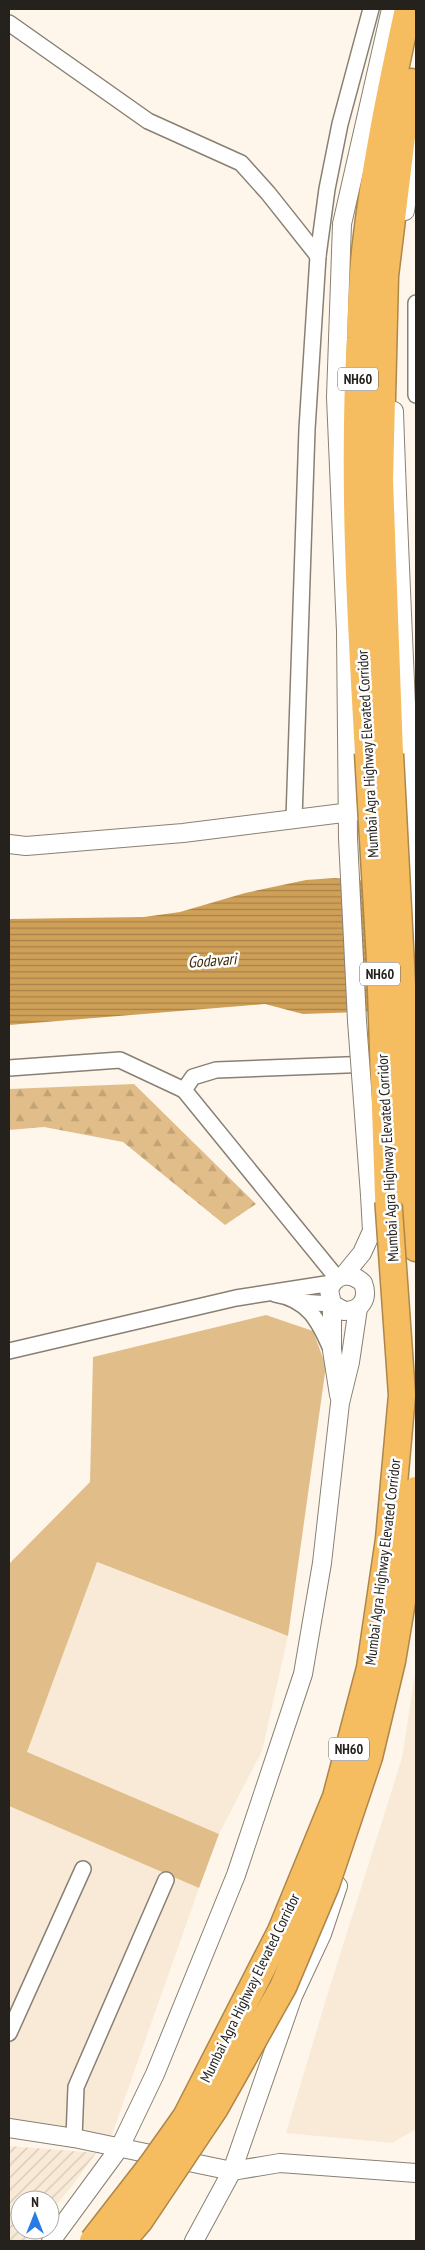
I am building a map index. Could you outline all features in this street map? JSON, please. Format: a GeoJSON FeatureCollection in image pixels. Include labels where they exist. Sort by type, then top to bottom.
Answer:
{"type":"FeatureCollection","features":[{"type":"Feature","properties":{"kind":"highway","name":"Mumbai Agra Highway Elevated Corridor"},"geometry":{"type":"LineString","coordinates":[[93,2241],[186,2117],[281,1931],[336,1796],[370,1668],[388,1549],[402,1394],[388,1196],[380,960],[360,618],[356,425],[366,236],[376,164],[408,9]]}},
{"type":"Feature","properties":{"kind":"highway","name":"Mumbai Agra Highway Elevated Corridor"},"geometry":{"type":"LineString","coordinates":[[416,57],[404,112],[385,276],[380,480],[390,754],[416,1248]]}},
{"type":"Feature","properties":{"kind":"highway","name":"Mumbai Agra Highway Elevated Corridor"},"geometry":{"type":"LineString","coordinates":[[122,2241],[140,2220],[215,2108],[283,1987],[326,1885],[369,1757],[392,1660],[413,1536],[416,1490]]}},
{"type":"Feature","properties":{"kind":"street"},"geometry":{"type":"LineString","coordinates":[[294,819],[307,429],[318,256],[327,189],[340,124],[370,9]]}},
{"type":"Feature","properties":{"kind":"street"},"geometry":{"type":"LineString","coordinates":[[340,1403],[332,1350],[332,1304],[329,1290],[362,1253],[372,1231],[357,1020],[347,812],[346,631],[336,397],[342,224],[391,9]]}},
{"type":"Feature","properties":{"kind":"street"},"geometry":{"type":"LineString","coordinates":[[9,23],[148,121],[241,163],[268,193],[318,256]]}},
{"type":"Feature","properties":{"kind":"street"},"geometry":{"type":"LineString","coordinates":[[416,140],[395,282],[393,398],[413,805],[416,969]]}},
{"type":"Feature","properties":{"kind":"street"},"geometry":{"type":"LineString","coordinates":[[416,303],[416,396]]}},
{"type":"Feature","properties":{"kind":"street"},"geometry":{"type":"LineString","coordinates":[[9,844],[26,846],[183,833],[413,805]]}},
{"type":"Feature","properties":{"kind":"street"},"geometry":{"type":"LineString","coordinates":[[9,1068],[120,1060],[184,1090],[337,1279]]}},
{"type":"Feature","properties":{"kind":"street"},"geometry":{"type":"LineString","coordinates":[[184,1090],[193,1077],[216,1070],[416,1062]]}},
{"type":"Feature","properties":{"kind":"street"},"geometry":{"type":"LineString","coordinates":[[9,1351],[351,1275],[363,1283],[365,1297],[363,1304],[358,1308],[344,1311],[332,1304],[299,1302]]}},
{"type":"Feature","properties":{"kind":"street"},"geometry":{"type":"LineString","coordinates":[[268,1292],[289,1296],[305,1306],[320,1324],[332,1350]]}},
{"type":"Feature","properties":{"kind":"street"},"geometry":{"type":"LineString","coordinates":[[51,2241],[120,2147],[155,2074],[236,1875],[303,1674],[322,1563],[340,1403],[350,1362],[358,1308]]}},
{"type":"Feature","properties":{"kind":"street"},"geometry":{"type":"LineString","coordinates":[[194,2241],[232,2171],[293,1996],[322,1934],[381,1755],[408,1641],[416,1581]]}},
{"type":"Feature","properties":{"kind":"street"},"geometry":{"type":"LineString","coordinates":[[9,2032],[83,1869]]}},
{"type":"Feature","properties":{"kind":"street"},"geometry":{"type":"LineString","coordinates":[[74,2138],[76,2087],[166,1880]]}},
{"type":"Feature","properties":{"kind":"street"},"geometry":{"type":"LineString","coordinates":[[9,2128],[74,2138],[232,2171],[280,2162],[416,2173]]}},
{"type":"Feature","properties":{"kind":"shaded area"},"geometry":{"type":"Polygon","coordinates":[[[96,1562],[288,1636],[262,1751],[219,1834],[26,1752],[96,1562]]]}},
{"type":"Feature","properties":{"kind":"shaded area"},"geometry":{"type":"Polygon","coordinates":[[[416,1668],[416,2129],[392,2143],[286,2133],[402,1758],[416,1668]]]}},
{"type":"Feature","properties":{"kind":"shaded area"},"geometry":{"type":"Polygon","coordinates":[[[9,1806],[199,1888],[111,2137],[9,2121],[9,1806]]]}},
{"type":"Feature","properties":{"kind":"shaded area"},"geometry":{"type":"Polygon","coordinates":[[[9,2146],[96,2153],[60,2200],[60,2190],[10,2190],[10,2240],[26,2240],[9,2241],[9,2146]]]}},
{"type":"Feature","properties":{"kind":"green space"},"geometry":{"type":"Polygon","coordinates":[[[134,1084],[256,1204],[225,1225],[123,1142],[44,1127],[9,1130],[9,1089],[134,1084]]]}},
{"type":"Feature","properties":{"kind":"green space"},"geometry":{"type":"Polygon","coordinates":[[[266,1315],[313,1331],[326,1366],[288,1636],[97,1562],[27,1752],[219,1834],[199,1888],[9,1806],[9,1564],[90,1482],[93,1357],[266,1315]]]}},
{"type":"Feature","properties":{"kind":"water","name":"Godavari"},"geometry":{"type":"Polygon","coordinates":[[[335,878],[416,885],[416,1010],[303,1014],[265,1004],[9,1025],[9,919],[144,917],[180,912],[245,893],[306,880],[335,878]]]}}]}
